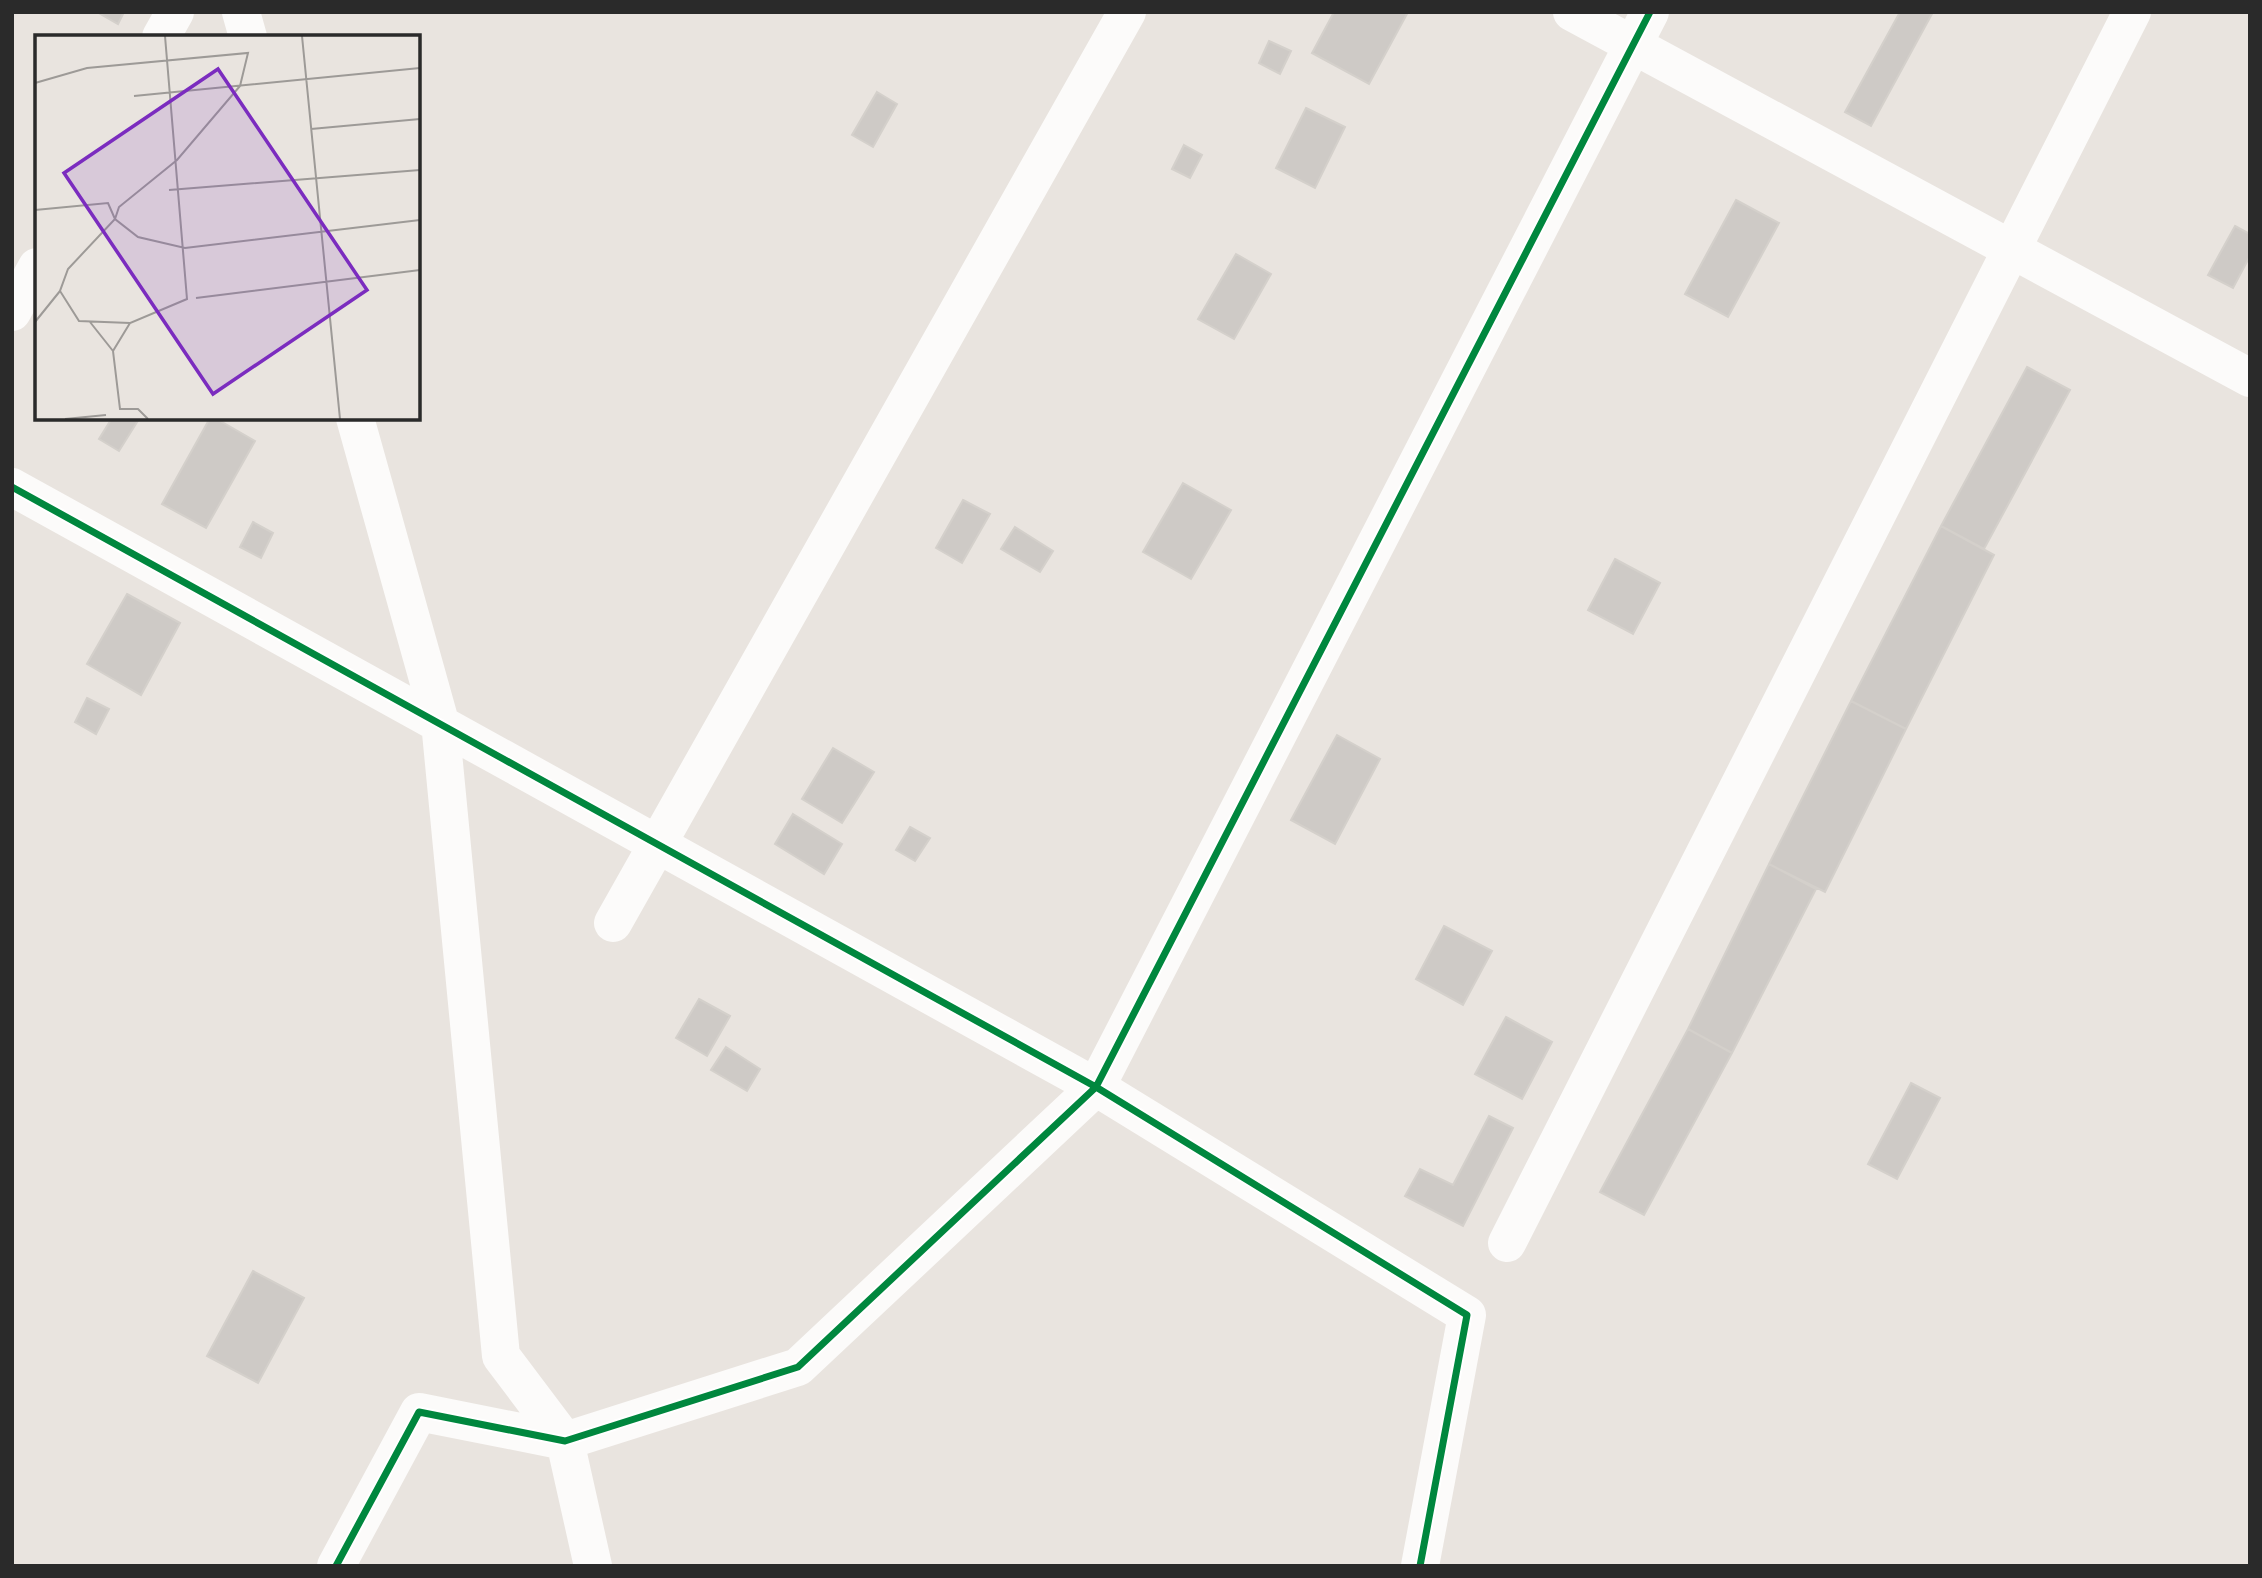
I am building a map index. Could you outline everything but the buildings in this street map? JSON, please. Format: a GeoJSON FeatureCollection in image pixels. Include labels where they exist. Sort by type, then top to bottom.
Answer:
{"type":"FeatureCollection","features":[{"type":"Feature","properties":{"kind":"street"},"geometry":{"type":"LineString","coordinates":[[162,35],[175,12]]}},
{"type":"Feature","properties":{"kind":"street"},"geometry":{"type":"LineString","coordinates":[[241,12],[247,35]]}},
{"type":"Feature","properties":{"kind":"street"},"geometry":{"type":"LineString","coordinates":[[613,923],[1126,12]]}},
{"type":"Feature","properties":{"kind":"street"},"geometry":{"type":"LineString","coordinates":[[1573,12],[1642,29],[2012,250],[2250,378]]}},
{"type":"Feature","properties":{"kind":"street"},"geometry":{"type":"LineString","coordinates":[[1507,1242],[2132,12]]}},
{"type":"Feature","properties":{"kind":"street"},"geometry":{"type":"LineString","coordinates":[[336,1566],[419,1412],[565,1441],[798,1367],[1096,1087],[1642,29]]}},
{"type":"Feature","properties":{"kind":"street"},"geometry":{"type":"LineString","coordinates":[[12,313],[35,271]]}},
{"type":"Feature","properties":{"kind":"street"},"geometry":{"type":"LineString","coordinates":[[356,420],[440,722],[501,1356],[565,1441],[593,1566]]}},
{"type":"Feature","properties":{"kind":"street"},"geometry":{"type":"LineString","coordinates":[[12,487],[1096,1087],[1467,1315],[1420,1566]]}},
{"type":"Feature","properties":{"kind":"cycle path"},"geometry":{"type":"LineString","coordinates":[[336,1566],[419,1412],[565,1441],[798,1367],[1096,1087],[1650,12]]}},
{"type":"Feature","properties":{"kind":"cycle path"},"geometry":{"type":"LineString","coordinates":[[12,487],[1096,1087],[1467,1315],[1420,1566]]}}]}
